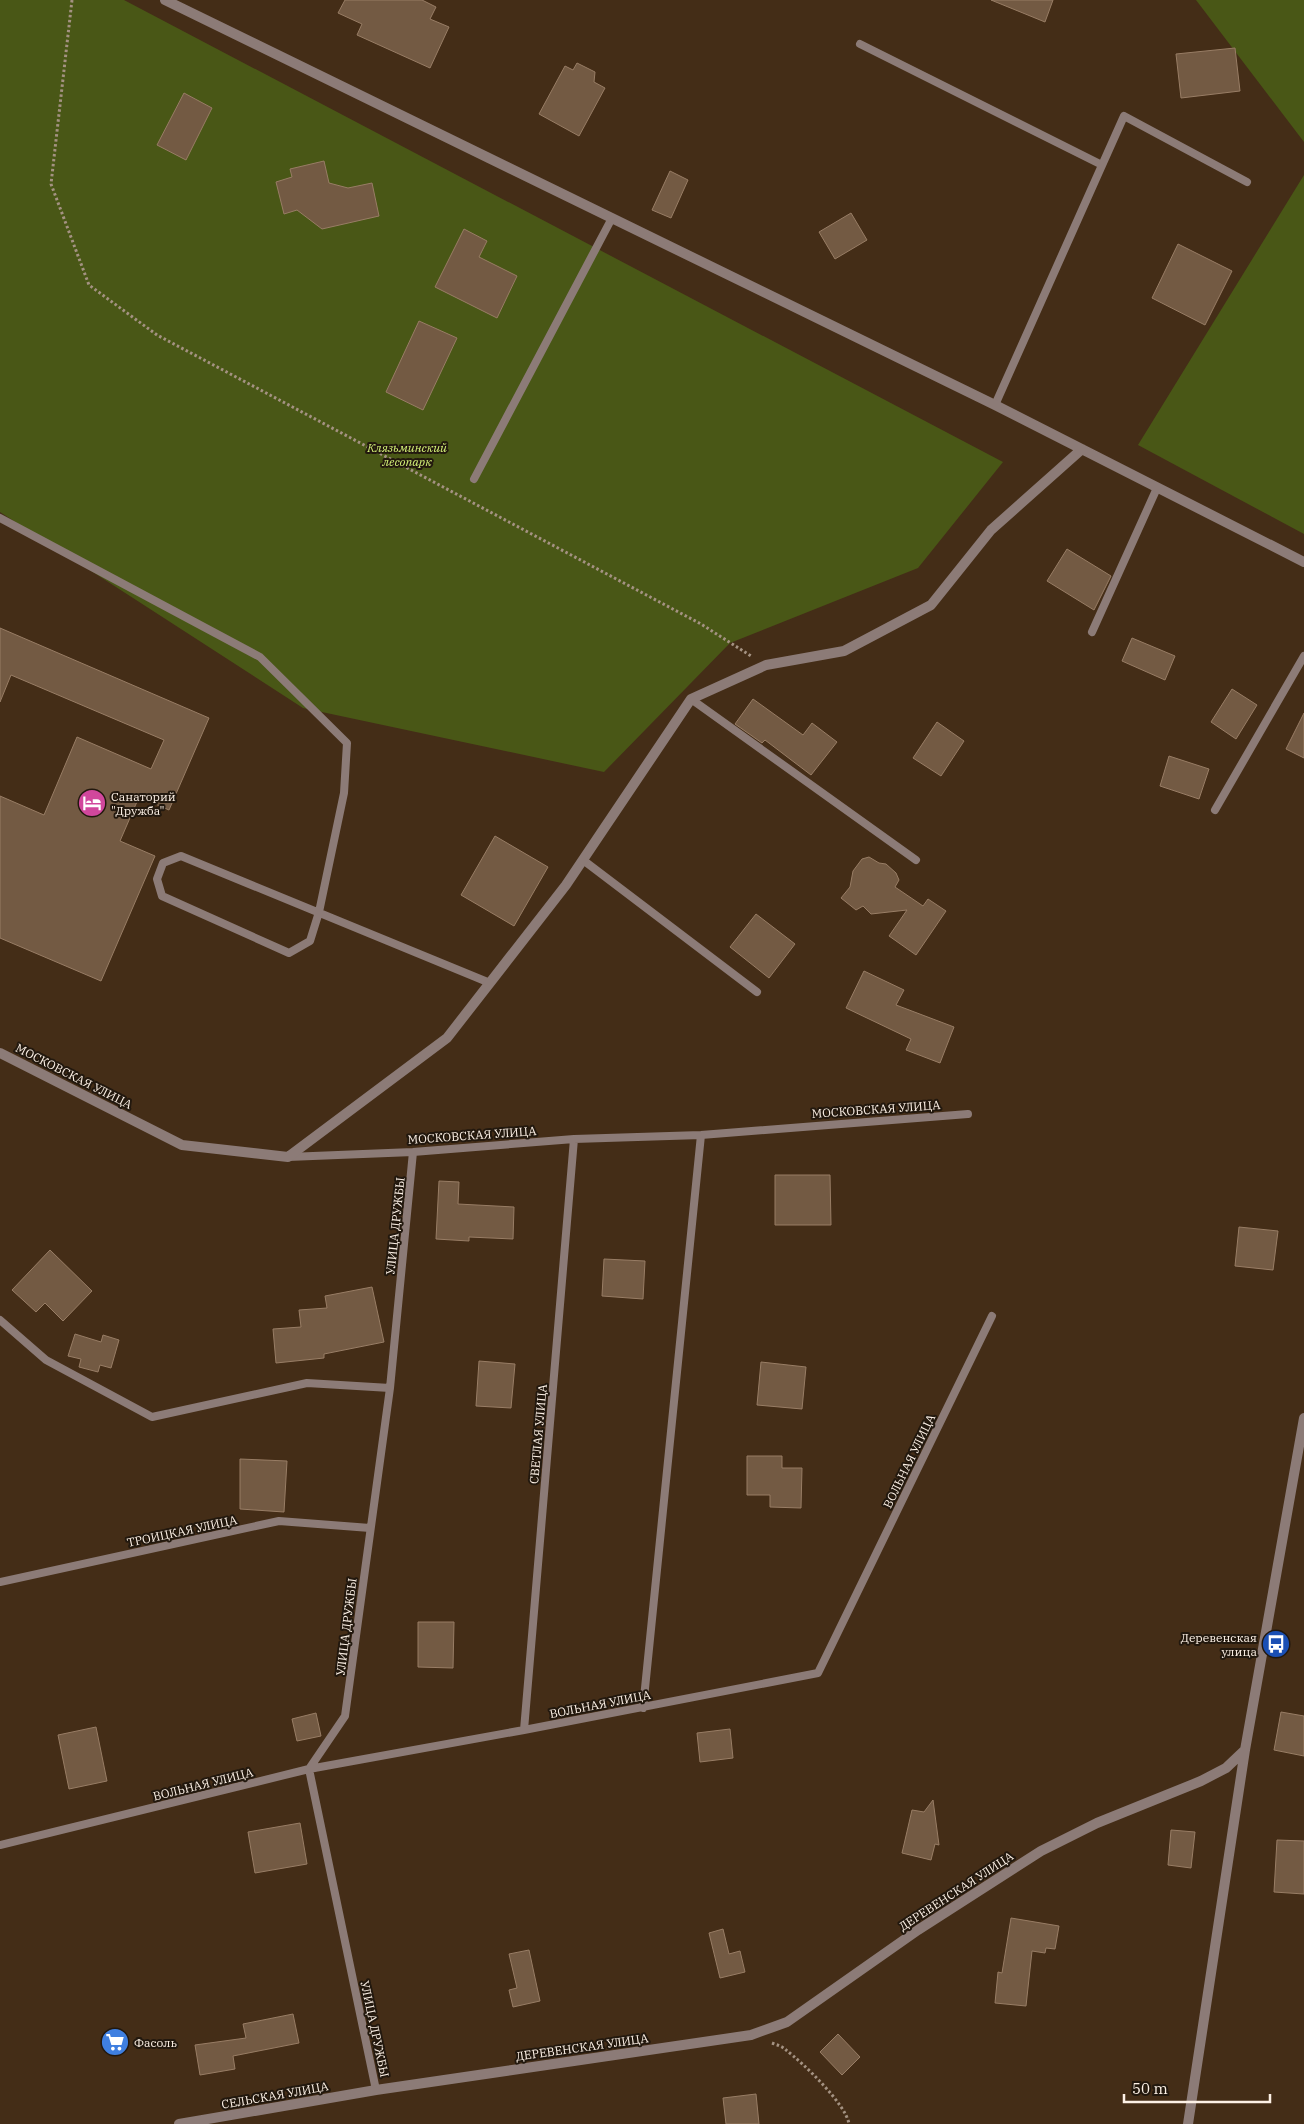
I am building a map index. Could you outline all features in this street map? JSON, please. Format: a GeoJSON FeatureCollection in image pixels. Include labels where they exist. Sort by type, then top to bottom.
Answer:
{"type":"FeatureCollection","features":[{"type":"Feature","properties":{"kind":"street"},"geometry":{"type":"LineString","coordinates":[[165,0],[995,405],[1304,562]]}},
{"type":"Feature","properties":{"kind":"street"},"geometry":{"type":"LineString","coordinates":[[288,1158],[447,1038],[560,892],[691,700],[766,665],[844,651],[931,605],[991,530],[1082,449]]}},
{"type":"Feature","properties":{"kind":"street","name":"МОСКОВСКАЯ УЛИЦА"},"geometry":{"type":"LineString","coordinates":[[0,1053],[182,1145],[288,1158]]}},
{"type":"Feature","properties":{"kind":"street"},"geometry":{"type":"LineString","coordinates":[[1188,2124],[1245,1750],[1304,1418]]}},
{"type":"Feature","properties":{"kind":"street","name":"ДЕРЕВЕНСКАЯ УЛИЦА"},"geometry":{"type":"LineString","coordinates":[[376,2090],[750,2036],[787,2022],[918,1930],[1041,1851],[1097,1823],[1201,1781],[1226,1768],[1245,1750]]}},
{"type":"Feature","properties":{"kind":"street","name":"СЕЛЬСКАЯ УЛИЦА"},"geometry":{"type":"LineString","coordinates":[[179,2124],[376,2090]]}},
{"type":"Feature","properties":{"kind":"lane"},"geometry":{"type":"LineString","coordinates":[[860,44],[1102,166]]}},
{"type":"Feature","properties":{"kind":"lane"},"geometry":{"type":"LineString","coordinates":[[995,405],[1124,116],[1247,182]]}},
{"type":"Feature","properties":{"kind":"lane"},"geometry":{"type":"LineString","coordinates":[[474,479],[612,218]]}},
{"type":"Feature","properties":{"kind":"lane"},"geometry":{"type":"LineString","coordinates":[[1092,632],[1157,488]]}},
{"type":"Feature","properties":{"kind":"lane"},"geometry":{"type":"LineString","coordinates":[[0,518],[260,657],[347,743],[344,794],[319,912],[310,941],[289,953],[162,896],[157,879],[163,864],[181,856],[319,912],[490,983]]}},
{"type":"Feature","properties":{"kind":"lane"},"geometry":{"type":"LineString","coordinates":[[1215,810],[1304,656]]}},
{"type":"Feature","properties":{"kind":"lane"},"geometry":{"type":"LineString","coordinates":[[691,700],[916,860]]}},
{"type":"Feature","properties":{"kind":"lane"},"geometry":{"type":"LineString","coordinates":[[583,860],[757,992]]}},
{"type":"Feature","properties":{"kind":"lane","name":"МОСКОВСКАЯ УЛИЦА"},"geometry":{"type":"LineString","coordinates":[[288,1158],[414,1152],[574,1139],[701,1135],[968,1114]]}},
{"type":"Feature","properties":{"kind":"lane"},"geometry":{"type":"LineString","coordinates":[[643,1708],[701,1135]]}},
{"type":"Feature","properties":{"kind":"lane","name":"СВЕТЛАЯ УЛИЦА"},"geometry":{"type":"LineString","coordinates":[[524,1730],[574,1139]]}},
{"type":"Feature","properties":{"kind":"lane","name":"УЛИЦА ДРУЖБЫ"},"geometry":{"type":"LineString","coordinates":[[376,2090],[309,1769],[345,1716],[390,1388],[414,1152]]}},
{"type":"Feature","properties":{"kind":"lane","name":"ВОЛЬНАЯ УЛИЦА"},"geometry":{"type":"LineString","coordinates":[[0,1845],[309,1769],[643,1708],[818,1673],[992,1316]]}},
{"type":"Feature","properties":{"kind":"lane"},"geometry":{"type":"LineString","coordinates":[[0,1320],[46,1360],[152,1417],[307,1383],[390,1388]]}},
{"type":"Feature","properties":{"kind":"lane","name":"ТРОИЦКАЯ УЛИЦА"},"geometry":{"type":"LineString","coordinates":[[0,1582],[279,1521],[370,1528]]}},
{"type":"Feature","properties":{"kind":"path"},"geometry":{"type":"LineString","coordinates":[[72,0],[50,184],[89,285],[157,335],[701,624],[766,665]]}},
{"type":"Feature","properties":{"kind":"path"},"geometry":{"type":"LineString","coordinates":[[750,2036],[785,2048],[836,2098],[848,2118],[848,2124]]}},
{"type":"Feature","properties":{"kind":"green space","name":"Клязьминский лесопарк"},"geometry":{"type":"Polygon","coordinates":[[[0,0],[124,0],[1003,462],[918,568],[730,643],[604,772],[303,708],[0,512],[0,0]]]}},
{"type":"Feature","properties":{"kind":"green space"},"geometry":{"type":"Polygon","coordinates":[[[1196,0],[1304,0],[1304,142],[1196,0]]]}},
{"type":"Feature","properties":{"kind":"green space"},"geometry":{"type":"Polygon","coordinates":[[[1304,175],[1304,534],[1138,445],[1304,175]]]}},
{"type":"Feature","properties":{"kind":"building"},"geometry":{"type":"Polygon","coordinates":[[[345,0],[422,0],[436,7],[430,19],[449,27],[430,68],[357,35],[362,24],[338,13],[345,0]]]}},
{"type":"Feature","properties":{"kind":"building"},"geometry":{"type":"Polygon","coordinates":[[[991,0],[1053,0],[1045,22],[991,0]]]}},
{"type":"Feature","properties":{"kind":"building"},"geometry":{"type":"Polygon","coordinates":[[[1235,48],[1240,91],[1181,98],[1176,54],[1235,48]]]}},
{"type":"Feature","properties":{"kind":"building"},"geometry":{"type":"Polygon","coordinates":[[[577,63],[595,72],[594,82],[605,88],[579,136],[539,114],[565,66],[573,70],[577,63]]]}},
{"type":"Feature","properties":{"kind":"building"},"geometry":{"type":"Polygon","coordinates":[[[184,93],[212,108],[186,160],[157,145],[184,93]]]}},
{"type":"Feature","properties":{"kind":"building"},"geometry":{"type":"Polygon","coordinates":[[[324,161],[329,183],[348,188],[372,183],[379,216],[322,229],[297,210],[284,214],[276,182],[292,177],[290,169],[324,161]]]}},
{"type":"Feature","properties":{"kind":"building"},"geometry":{"type":"Polygon","coordinates":[[[670,171],[688,180],[671,218],[652,210],[670,171]]]}},
{"type":"Feature","properties":{"kind":"building"},"geometry":{"type":"Polygon","coordinates":[[[851,213],[867,240],[835,259],[819,232],[851,213]]]}},
{"type":"Feature","properties":{"kind":"building"},"geometry":{"type":"Polygon","coordinates":[[[464,229],[487,241],[479,257],[517,276],[497,318],[435,287],[464,229]]]}},
{"type":"Feature","properties":{"kind":"building"},"geometry":{"type":"Polygon","coordinates":[[[1178,244],[1232,271],[1205,325],[1152,298],[1178,244]]]}},
{"type":"Feature","properties":{"kind":"building"},"geometry":{"type":"Polygon","coordinates":[[[419,321],[457,338],[423,410],[386,392],[419,321]]]}},
{"type":"Feature","properties":{"kind":"building"},"geometry":{"type":"Polygon","coordinates":[[[1067,549],[1111,576],[1094,610],[1047,581],[1067,549]]]}},
{"type":"Feature","properties":{"kind":"building","name":"Санаторий \"Дружба\""},"geometry":{"type":"Polygon","coordinates":[[[0,628],[209,718],[169,810],[139,797],[120,841],[155,856],[101,981],[0,938],[0,796],[44,815],[77,737],[151,769],[164,740],[11,675],[0,702],[0,628]]]}},
{"type":"Feature","properties":{"kind":"building"},"geometry":{"type":"Polygon","coordinates":[[[1132,638],[1175,656],[1165,680],[1122,661],[1132,638]]]}},
{"type":"Feature","properties":{"kind":"building"},"geometry":{"type":"Polygon","coordinates":[[[1232,689],[1257,705],[1236,739],[1211,722],[1232,689]]]}},
{"type":"Feature","properties":{"kind":"building"},"geometry":{"type":"Polygon","coordinates":[[[753,699],[803,735],[812,723],[837,742],[811,775],[765,740],[762,743],[735,724],[753,699]]]}},
{"type":"Feature","properties":{"kind":"building"},"geometry":{"type":"Polygon","coordinates":[[[1304,713],[1304,758],[1286,749],[1304,713]]]}},
{"type":"Feature","properties":{"kind":"building"},"geometry":{"type":"Polygon","coordinates":[[[937,722],[964,741],[941,776],[913,758],[937,722]]]}},
{"type":"Feature","properties":{"kind":"building"},"geometry":{"type":"Polygon","coordinates":[[[1169,756],[1209,769],[1199,799],[1160,786],[1169,756]]]}},
{"type":"Feature","properties":{"kind":"building"},"geometry":{"type":"Polygon","coordinates":[[[495,836],[548,867],[514,926],[461,895],[495,836]]]}},
{"type":"Feature","properties":{"kind":"building"},"geometry":{"type":"Polygon","coordinates":[[[869,857],[879,863],[886,864],[896,873],[899,880],[895,887],[923,906],[928,899],[946,911],[916,955],[889,936],[907,910],[871,914],[863,906],[856,910],[841,898],[850,887],[853,871],[862,859],[869,857]]]}},
{"type":"Feature","properties":{"kind":"building"},"geometry":{"type":"Polygon","coordinates":[[[756,914],[795,944],[769,978],[730,947],[756,914]]]}},
{"type":"Feature","properties":{"kind":"building"},"geometry":{"type":"Polygon","coordinates":[[[864,971],[904,990],[896,1005],[954,1027],[940,1063],[906,1050],[911,1039],[846,1008],[864,971]]]}},
{"type":"Feature","properties":{"kind":"building"},"geometry":{"type":"Polygon","coordinates":[[[775,1175],[830,1175],[831,1225],[775,1225],[775,1175]]]}},
{"type":"Feature","properties":{"kind":"building"},"geometry":{"type":"Polygon","coordinates":[[[439,1181],[459,1182],[458,1204],[514,1207],[513,1239],[469,1237],[469,1241],[436,1239],[439,1181]]]}},
{"type":"Feature","properties":{"kind":"building"},"geometry":{"type":"Polygon","coordinates":[[[1239,1227],[1278,1231],[1273,1270],[1235,1266],[1239,1227]]]}},
{"type":"Feature","properties":{"kind":"building"},"geometry":{"type":"Polygon","coordinates":[[[50,1250],[92,1291],[63,1321],[45,1303],[36,1312],[12,1290],[50,1250]]]}},
{"type":"Feature","properties":{"kind":"building"},"geometry":{"type":"Polygon","coordinates":[[[604,1259],[645,1261],[643,1299],[602,1296],[604,1259]]]}},
{"type":"Feature","properties":{"kind":"building"},"geometry":{"type":"Polygon","coordinates":[[[372,1287],[384,1342],[324,1354],[324,1358],[276,1363],[273,1329],[301,1327],[299,1310],[327,1308],[325,1296],[372,1287]]]}},
{"type":"Feature","properties":{"kind":"building"},"geometry":{"type":"Polygon","coordinates":[[[75,1334],[101,1342],[103,1335],[119,1340],[111,1368],[100,1365],[98,1372],[79,1367],[81,1359],[68,1356],[75,1334]]]}},
{"type":"Feature","properties":{"kind":"building"},"geometry":{"type":"Polygon","coordinates":[[[479,1361],[515,1364],[511,1408],[476,1406],[479,1361]]]}},
{"type":"Feature","properties":{"kind":"building"},"geometry":{"type":"Polygon","coordinates":[[[761,1362],[806,1367],[802,1409],[757,1405],[761,1362]]]}},
{"type":"Feature","properties":{"kind":"building"},"geometry":{"type":"Polygon","coordinates":[[[747,1456],[782,1456],[782,1468],[802,1468],[801,1508],[770,1507],[770,1495],[747,1495],[747,1456]]]}},
{"type":"Feature","properties":{"kind":"building"},"geometry":{"type":"Polygon","coordinates":[[[240,1459],[287,1461],[284,1512],[240,1509],[240,1459]]]}},
{"type":"Feature","properties":{"kind":"building"},"geometry":{"type":"Polygon","coordinates":[[[418,1622],[454,1622],[453,1668],[418,1667],[418,1622]]]}},
{"type":"Feature","properties":{"kind":"building"},"geometry":{"type":"Polygon","coordinates":[[[1281,1712],[1304,1716],[1304,1756],[1274,1750],[1281,1712]]]}},
{"type":"Feature","properties":{"kind":"building"},"geometry":{"type":"Polygon","coordinates":[[[316,1713],[321,1736],[297,1741],[292,1719],[316,1713]]]}},
{"type":"Feature","properties":{"kind":"building"},"geometry":{"type":"Polygon","coordinates":[[[96,1727],[107,1781],[69,1789],[58,1735],[96,1727]]]}},
{"type":"Feature","properties":{"kind":"building"},"geometry":{"type":"Polygon","coordinates":[[[730,1729],[733,1758],[700,1762],[697,1733],[730,1729]]]}},
{"type":"Feature","properties":{"kind":"building"},"geometry":{"type":"Polygon","coordinates":[[[933,1800],[939,1845],[935,1844],[931,1860],[902,1853],[912,1810],[924,1812],[933,1800]]]}},
{"type":"Feature","properties":{"kind":"building"},"geometry":{"type":"Polygon","coordinates":[[[300,1823],[307,1864],[255,1873],[248,1832],[300,1823]]]}},
{"type":"Feature","properties":{"kind":"building"},"geometry":{"type":"Polygon","coordinates":[[[1171,1830],[1195,1832],[1191,1868],[1168,1865],[1171,1830]]]}},
{"type":"Feature","properties":{"kind":"building"},"geometry":{"type":"Polygon","coordinates":[[[1277,1840],[1304,1841],[1304,1894],[1274,1892],[1277,1840]]]}},
{"type":"Feature","properties":{"kind":"building"},"geometry":{"type":"Polygon","coordinates":[[[1011,1918],[1059,1926],[1055,1949],[1046,1948],[1045,1953],[1032,1951],[1026,2006],[995,2003],[998,1972],[1002,1973],[1011,1918]]]}},
{"type":"Feature","properties":{"kind":"building"},"geometry":{"type":"Polygon","coordinates":[[[723,1929],[729,1954],[740,1951],[745,1972],[720,1978],[709,1933],[723,1929]]]}},
{"type":"Feature","properties":{"kind":"building"},"geometry":{"type":"Polygon","coordinates":[[[529,1950],[540,2001],[513,2007],[509,1990],[517,1988],[509,1954],[529,1950]]]}},
{"type":"Feature","properties":{"kind":"building"},"geometry":{"type":"Polygon","coordinates":[[[293,2014],[299,2043],[233,2056],[235,2069],[200,2075],[195,2045],[246,2038],[243,2024],[293,2014]]]}},
{"type":"Feature","properties":{"kind":"building"},"geometry":{"type":"Polygon","coordinates":[[[838,2034],[860,2057],[842,2075],[820,2052],[838,2034]]]}},
{"type":"Feature","properties":{"kind":"building"},"geometry":{"type":"Polygon","coordinates":[[[756,2094],[759,2124],[726,2124],[723,2098],[756,2094]]]}},
{"type":"Feature","properties":{"kind":"place","name":"Санаторий \"Дружба\""},"geometry":{"type":"Point","coordinates":[92,803]}},
{"type":"Feature","properties":{"kind":"place","name":"Деревенская улица"},"geometry":{"type":"Point","coordinates":[1276,1644]}},
{"type":"Feature","properties":{"kind":"place","name":"Фасоль"},"geometry":{"type":"Point","coordinates":[115,2042]}}]}
